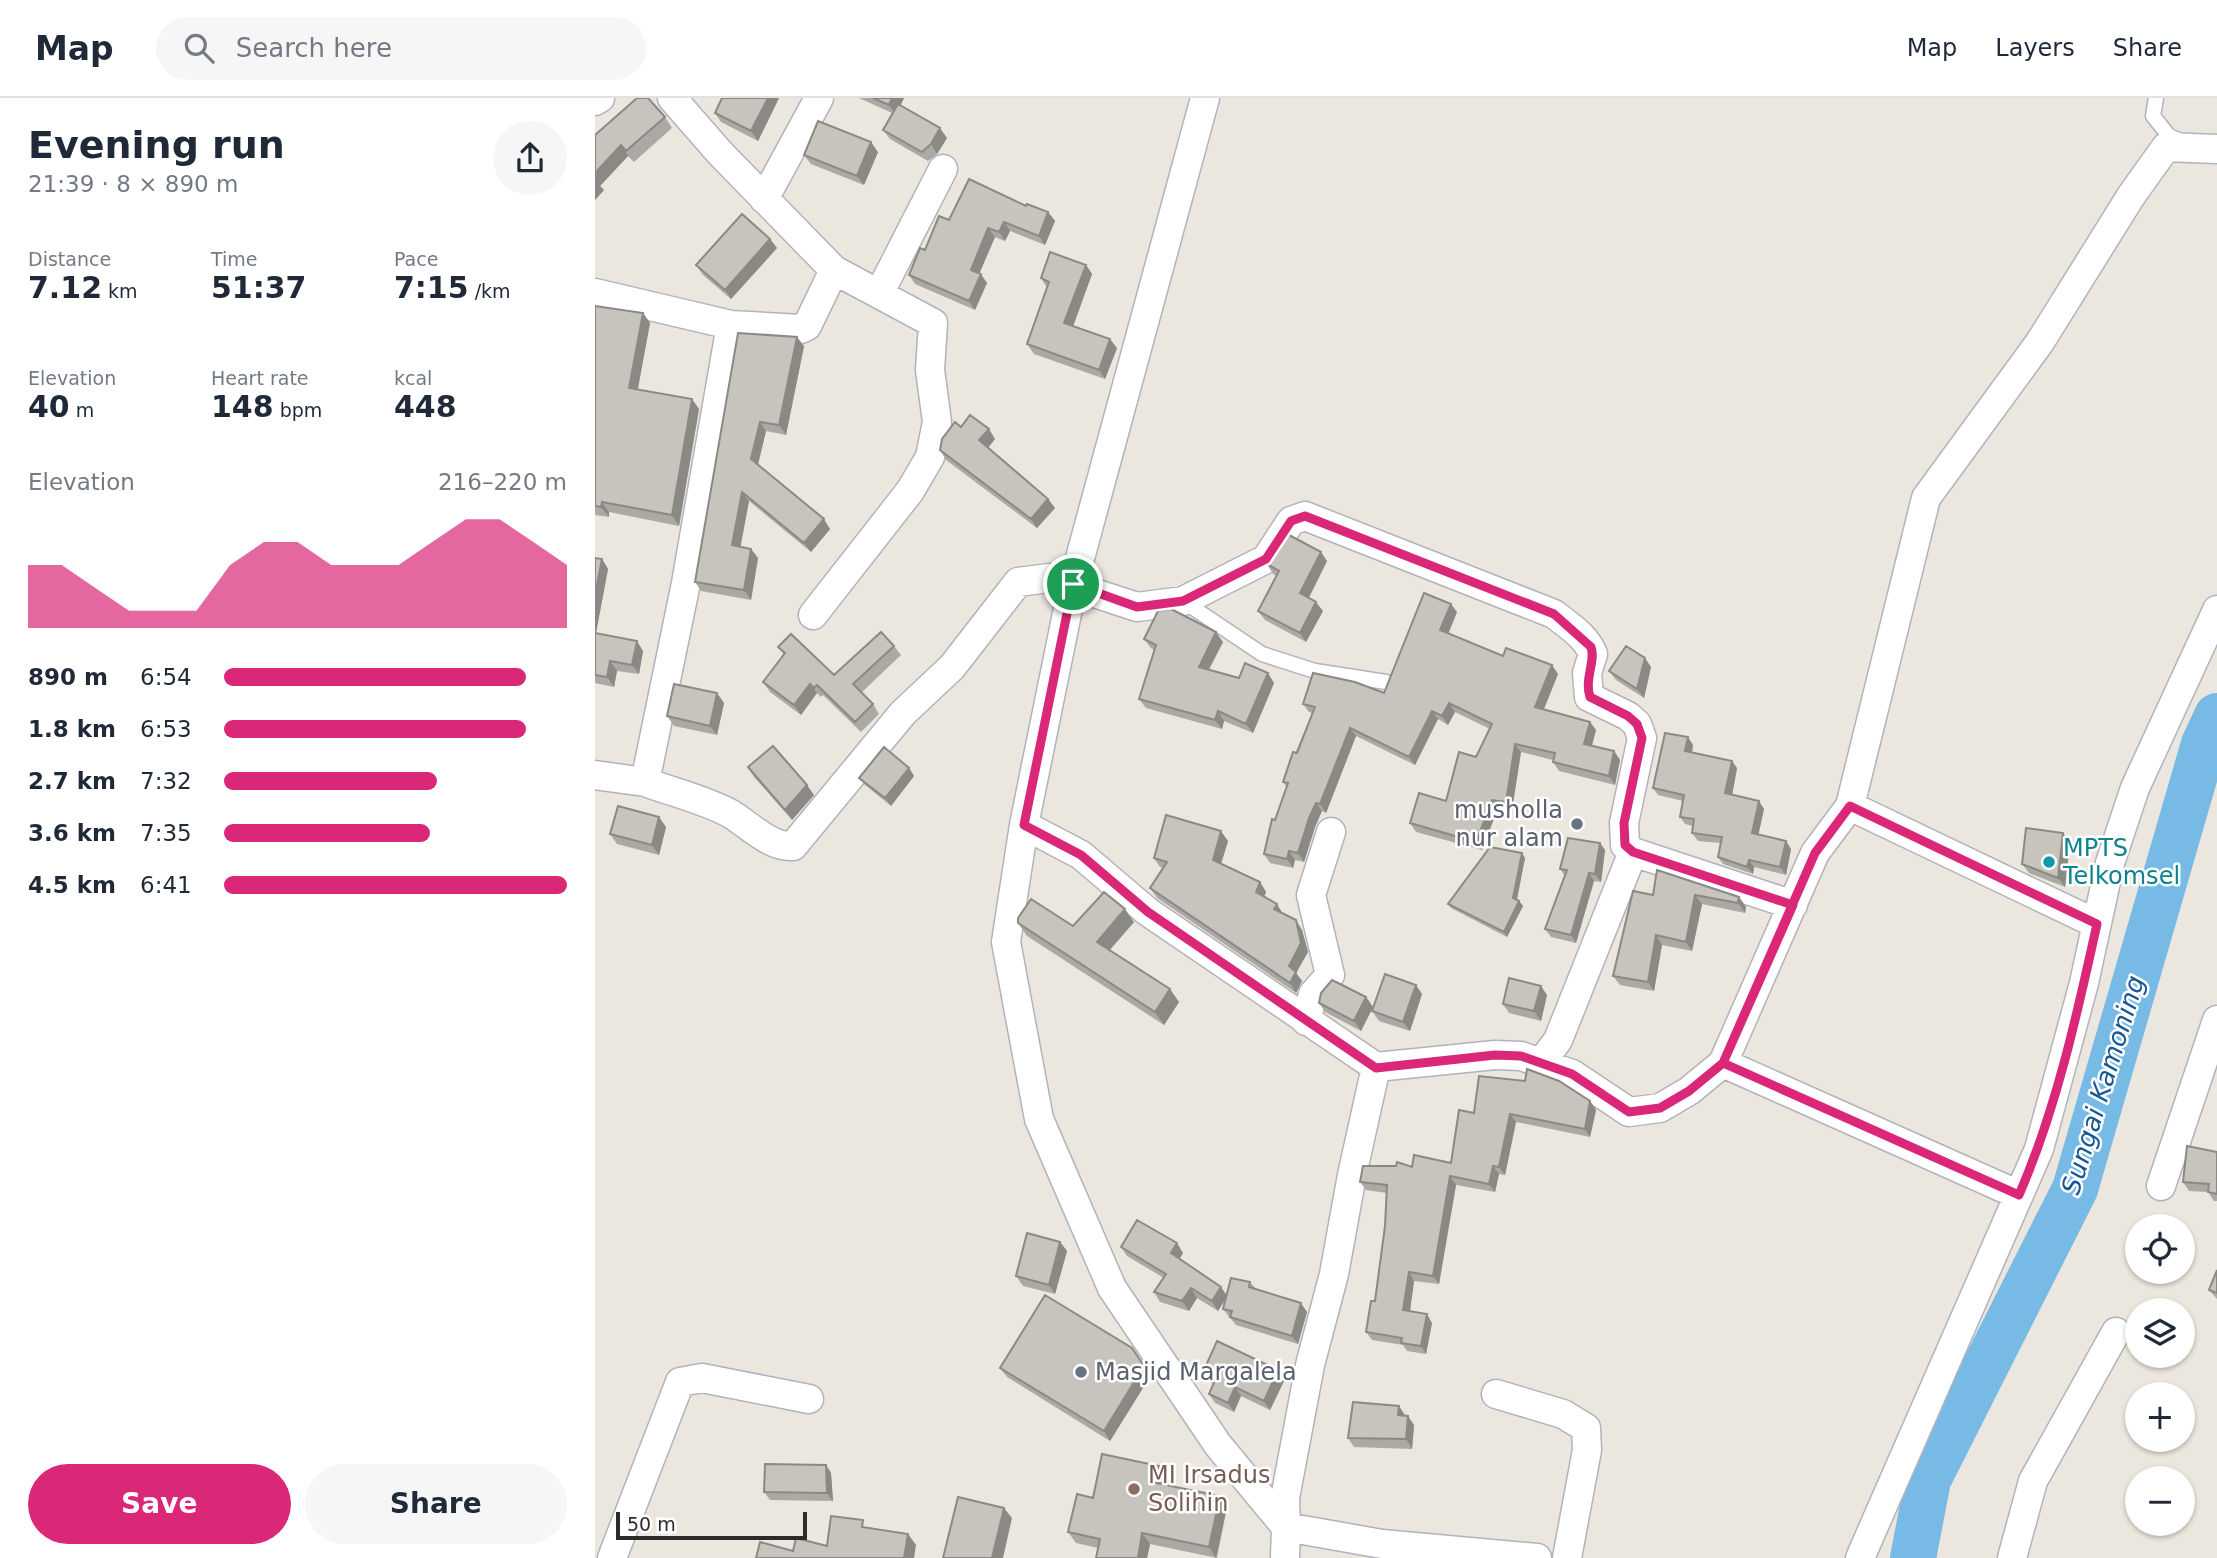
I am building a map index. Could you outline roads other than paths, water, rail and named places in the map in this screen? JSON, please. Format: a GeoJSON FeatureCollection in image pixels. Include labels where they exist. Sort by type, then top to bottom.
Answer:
{"type":"FeatureCollection","features":[{"type":"Feature","properties":{"kind":"street"},"geometry":{"type":"LineString","coordinates":[[595,102],[600,98]]}},
{"type":"Feature","properties":{"kind":"street"},"geometry":{"type":"LineString","coordinates":[[672,98],[764,200],[834,270],[933,323],[930,370],[937,408],[935,438],[930,457],[910,491],[813,615]]}},
{"type":"Feature","properties":{"kind":"street"},"geometry":{"type":"LineString","coordinates":[[764,200],[820,98]]}},
{"type":"Feature","properties":{"kind":"street"},"geometry":{"type":"LineString","coordinates":[[1205,98],[1073,584],[1024,825],[1006,943],[1039,1119],[1112,1288],[1218,1445],[1286,1527],[1382,1544],[1537,1558]]}},
{"type":"Feature","properties":{"kind":"street"},"geometry":{"type":"LineString","coordinates":[[1024,825],[1081,855],[1148,912],[1376,1068],[1495,1055],[1521,1056],[1572,1074],[1629,1112],[1660,1108],[1689,1091],[1723,1063],[1815,853],[1850,806],[1926,498],[2040,342],[2131,195],[2166,148],[2206,148]]}},
{"type":"Feature","properties":{"kind":"street"},"geometry":{"type":"LineString","coordinates":[[879,294],[943,169]]}},
{"type":"Feature","properties":{"kind":"street"},"geometry":{"type":"LineString","coordinates":[[595,293],[731,325],[801,329],[807,326],[834,270]]}},
{"type":"Feature","properties":{"kind":"street"},"geometry":{"type":"LineString","coordinates":[[645,782],[686,583],[731,325]]}},
{"type":"Feature","properties":{"kind":"street"},"geometry":{"type":"LineString","coordinates":[[595,775],[645,782],[729,813],[772,841],[785,847],[793,846],[904,713],[951,667],[1019,582],[1049,578],[1137,607],[1183,601],[1266,559],[1291,521],[1305,516],[1554,614],[1591,647],[1593,654],[1587,681],[1590,697],[1628,716],[1637,724],[1642,738],[1624,823],[1625,845],[1633,852],[1793,905]]}},
{"type":"Feature","properties":{"kind":"street"},"geometry":{"type":"LineString","coordinates":[[1860,1558],[2039,1149],[2084,983],[2109,863],[2135,788],[2217,610]]}},
{"type":"Feature","properties":{"kind":"street"},"geometry":{"type":"LineString","coordinates":[[1850,806],[2097,924]]}},
{"type":"Feature","properties":{"kind":"street"},"geometry":{"type":"LineString","coordinates":[[1306,1021],[1313,993],[1330,975],[1311,895],[1331,832]]}},
{"type":"Feature","properties":{"kind":"street"},"geometry":{"type":"LineString","coordinates":[[1541,1063],[1558,1040],[1633,852]]}},
{"type":"Feature","properties":{"kind":"street"},"geometry":{"type":"LineString","coordinates":[[2161,1186],[2217,1020]]}},
{"type":"Feature","properties":{"kind":"street"},"geometry":{"type":"LineString","coordinates":[[1723,1063],[2019,1195]]}},
{"type":"Feature","properties":{"kind":"street"},"geometry":{"type":"LineString","coordinates":[[1285,1558],[1285,1498],[1308,1378],[1334,1274],[1352,1175],[1376,1068]]}},
{"type":"Feature","properties":{"kind":"street"},"geometry":{"type":"LineString","coordinates":[[2012,1558],[2033,1481],[2116,1332]]}},
{"type":"Feature","properties":{"kind":"street"},"geometry":{"type":"LineString","coordinates":[[612,1558],[680,1382],[702,1378],[809,1399]]}},
{"type":"Feature","properties":{"kind":"street"},"geometry":{"type":"LineString","coordinates":[[1496,1394],[1563,1414],[1586,1428],[1587,1450],[1567,1558]]}},
{"type":"Feature","properties":{"kind":"lane"},"geometry":{"type":"LineString","coordinates":[[2156,98],[2153,116],[2169,136],[2206,148]]}},
{"type":"Feature","properties":{"kind":"lane"},"geometry":{"type":"LineString","coordinates":[[1183,601],[1262,654],[1315,671],[1386,682]]}},
{"type":"Feature","properties":{"kind":"waterway","name":"Sungai Kamoning"},"geometry":{"type":"LineString","coordinates":[[1913,1558],[1928,1480],[2075,1189],[2204,744],[2217,716]]}},
{"type":"Feature","properties":{"kind":"place","name":"musholla nur alam"},"geometry":{"type":"Point","coordinates":[1577,824]}},
{"type":"Feature","properties":{"kind":"place","name":"MPTS Telkomsel"},"geometry":{"type":"Point","coordinates":[2049,862]}},
{"type":"Feature","properties":{"kind":"place","name":"Masjid Margalela"},"geometry":{"type":"Point","coordinates":[1081,1372]}},
{"type":"Feature","properties":{"kind":"place","name":"MI Irsadus Solihin"},"geometry":{"type":"Point","coordinates":[1134,1489]}}]}
